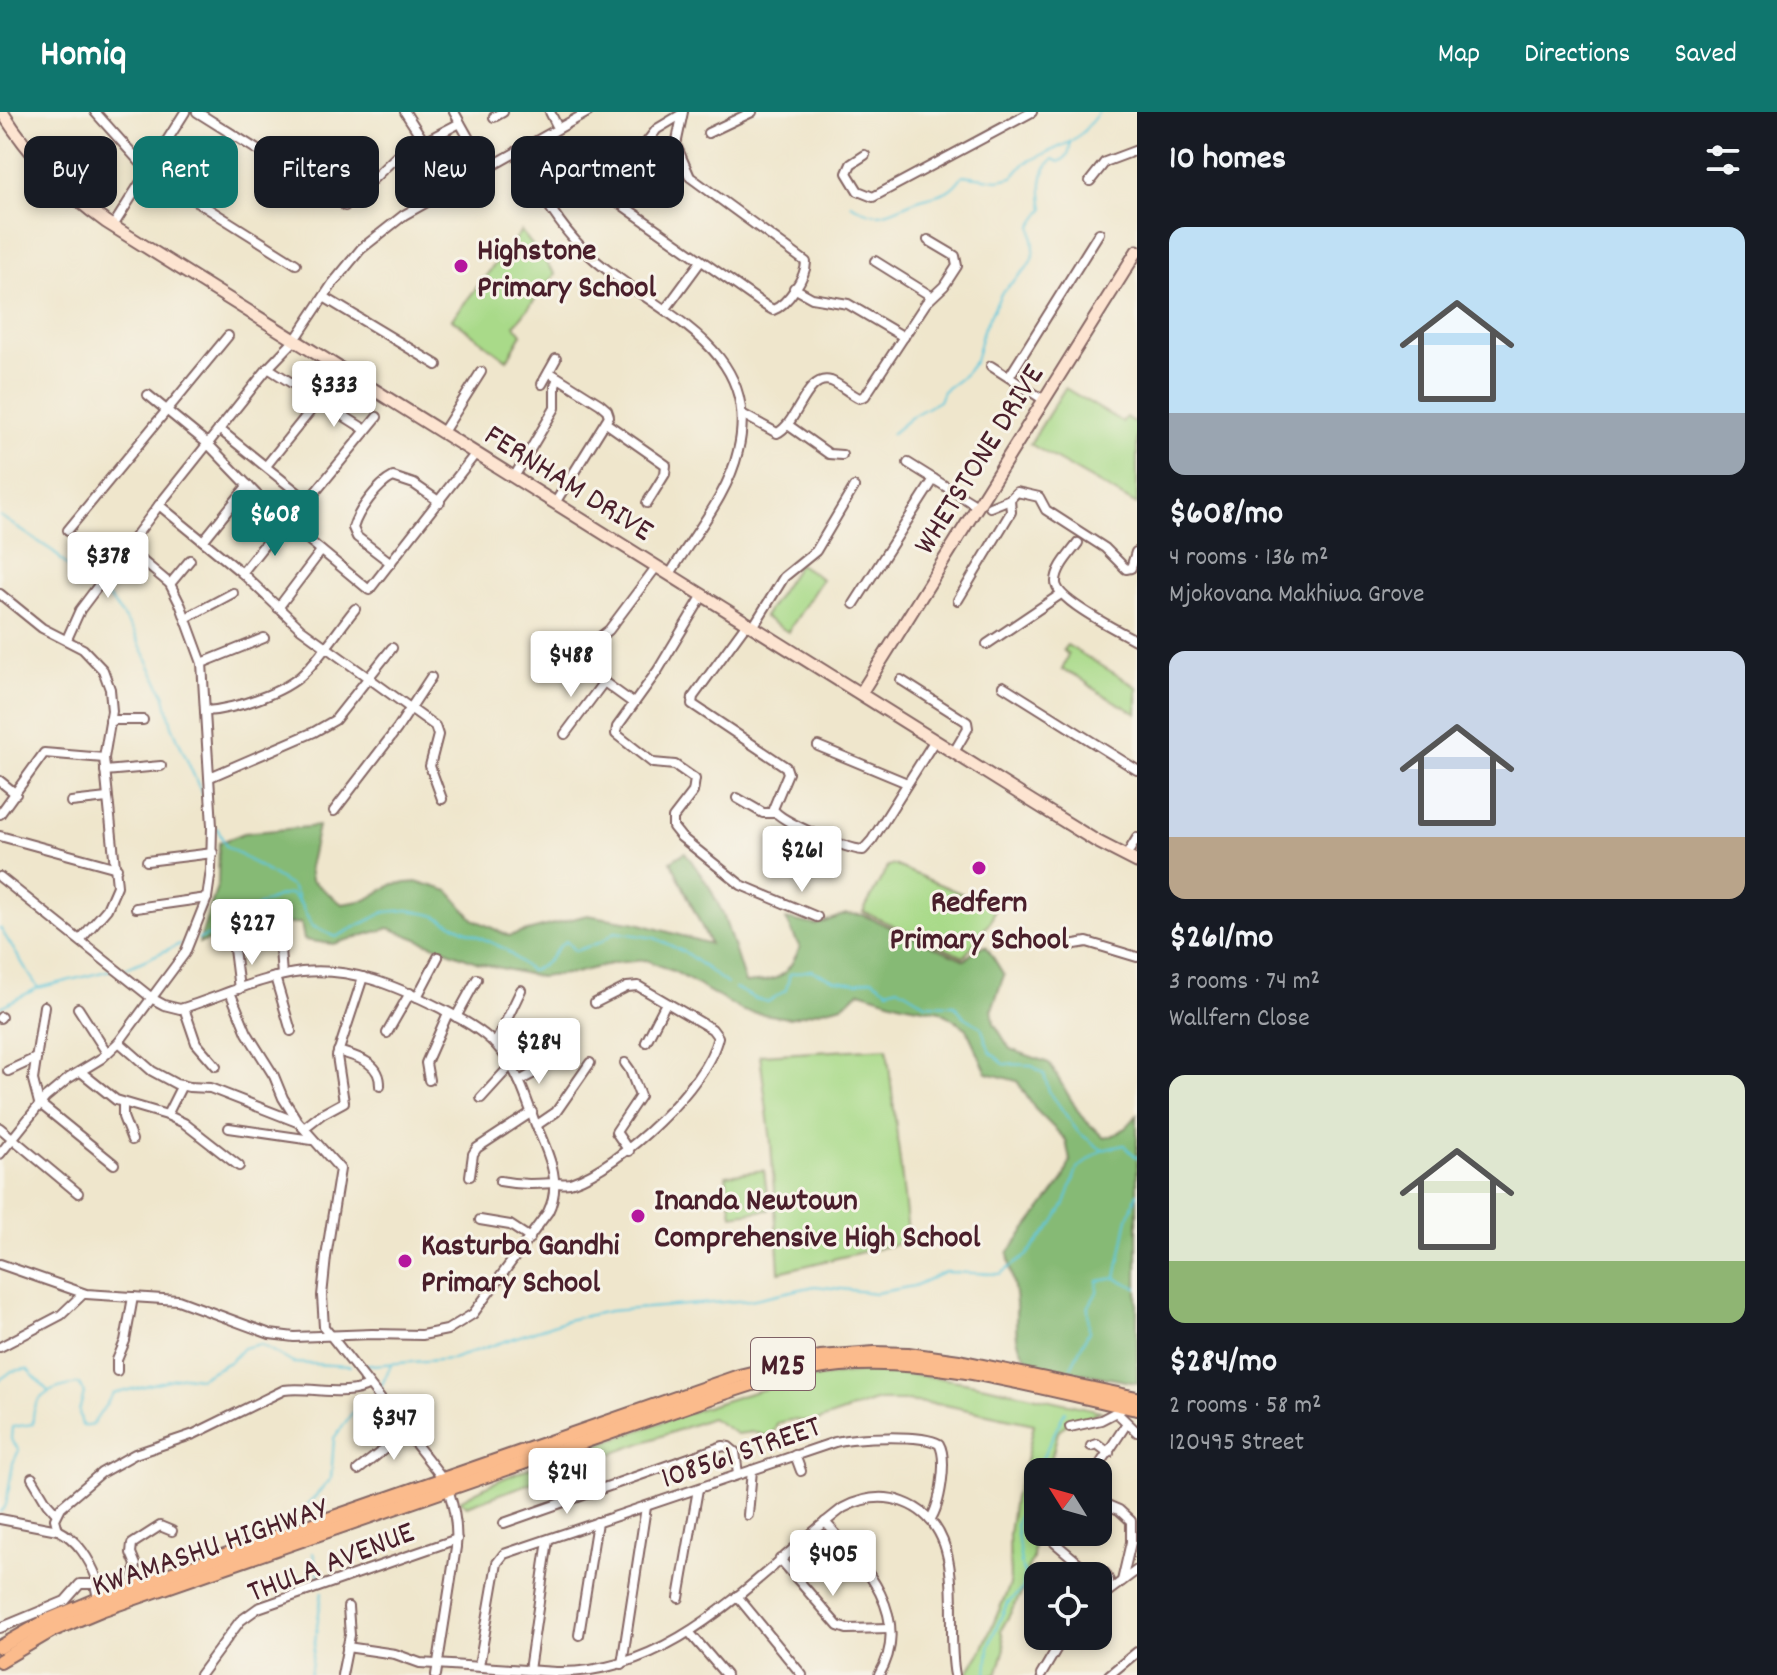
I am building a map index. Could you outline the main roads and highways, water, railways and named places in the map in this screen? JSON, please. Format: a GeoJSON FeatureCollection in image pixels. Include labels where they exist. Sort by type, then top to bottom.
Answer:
{"type":"FeatureCollection","features":[{"type":"Feature","properties":{"kind":"main road","name":"KWAMASHU HIGHWAY"},"geometry":{"type":"LineString","coordinates":[[446,1484],[739,1376],[820,1357],[875,1353],[931,1356],[1137,1398]]}},
{"type":"Feature","properties":{"kind":"main road","name":"KWAMASHU HIGHWAY"},"geometry":{"type":"LineString","coordinates":[[0,1647],[46,1621],[446,1484],[791,1373],[840,1365],[900,1364],[927,1367],[1127,1410]]}},
{"type":"Feature","properties":{"kind":"main road","name":"KWAMASHU HIGHWAY"},"geometry":{"type":"LineString","coordinates":[[0,1661],[100,1604]]}},
{"type":"Feature","properties":{"kind":"waterway"},"geometry":{"type":"LineString","coordinates":[[851,204],[871,213],[887,213],[944,192],[963,175],[998,180],[1013,177],[1025,163],[1070,142],[1099,112]]}},
{"type":"Feature","properties":{"kind":"waterway"},"geometry":{"type":"LineString","coordinates":[[891,434],[914,415],[939,401],[943,391],[962,377],[975,361],[983,330],[1002,292],[1032,259],[1032,226],[1044,209],[1042,189],[1045,169],[1053,159],[1059,162],[1066,157],[1070,142]]}},
{"type":"Feature","properties":{"kind":"waterway"},"geometry":{"type":"LineString","coordinates":[[0,516],[54,552],[83,583],[90,586]]}},
{"type":"Feature","properties":{"kind":"waterway"},"geometry":{"type":"LineString","coordinates":[[101,592],[107,595],[134,632],[165,697],[172,726],[206,803]]}},
{"type":"Feature","properties":{"kind":"waterway"},"geometry":{"type":"LineString","coordinates":[[217,828],[226,846],[292,887],[298,898]]}},
{"type":"Feature","properties":{"kind":"waterway"},"geometry":{"type":"LineString","coordinates":[[198,939],[222,929],[266,901],[291,894],[300,903],[312,926],[336,937],[385,912],[408,910],[433,915],[505,949],[530,971],[545,964],[566,941],[575,951],[601,942],[615,932],[655,938],[686,953],[727,984]]}},
{"type":"Feature","properties":{"kind":"waterway"},"geometry":{"type":"LineString","coordinates":[[0,928],[38,988]]}},
{"type":"Feature","properties":{"kind":"waterway"},"geometry":{"type":"LineString","coordinates":[[125,969],[180,944]]}},
{"type":"Feature","properties":{"kind":"waterway"},"geometry":{"type":"LineString","coordinates":[[0,1007],[38,988],[111,970]]}},
{"type":"Feature","properties":{"kind":"waterway"},"geometry":{"type":"LineString","coordinates":[[735,988],[768,1002],[786,990],[790,974],[811,970],[835,980],[857,983],[872,979],[888,990],[898,987],[926,1004],[954,1005],[981,1027],[990,1052],[1004,1064],[1031,1065],[1044,1074],[1049,1091],[1078,1132],[1102,1150]]}},
{"type":"Feature","properties":{"kind":"waterway"},"geometry":{"type":"LineString","coordinates":[[358,1366],[452,1359],[567,1320],[609,1311],[750,1300],[815,1286],[876,1293],[914,1286],[945,1272],[1000,1274],[1026,1256],[1052,1225],[1065,1204],[1077,1169],[1102,1150],[1124,1145],[1137,1158]]}},
{"type":"Feature","properties":{"kind":"waterway"},"geometry":{"type":"LineString","coordinates":[[1137,1193],[1128,1218],[1116,1278],[1137,1288]]}},
{"type":"Feature","properties":{"kind":"waterway"},"geometry":{"type":"LineString","coordinates":[[1071,1367],[1089,1331],[1088,1308],[1097,1292],[1098,1281],[1116,1278]]}},
{"type":"Feature","properties":{"kind":"waterway"},"geometry":{"type":"LineString","coordinates":[[0,1512],[6,1505],[13,1463],[19,1450],[11,1439],[12,1427],[33,1424],[36,1406],[52,1390],[79,1384],[84,1393],[79,1411],[82,1426],[93,1424],[113,1394],[184,1376],[199,1378],[231,1361],[243,1348],[260,1344],[293,1363],[351,1366]]}},
{"type":"Feature","properties":{"kind":"waterway"},"geometry":{"type":"LineString","coordinates":[[379,1391],[391,1365]]}},
{"type":"Feature","properties":{"kind":"waterway"},"geometry":{"type":"LineString","coordinates":[[0,1380],[12,1371],[27,1369],[49,1392]]}},
{"type":"Feature","properties":{"kind":"waterway"},"geometry":{"type":"LineString","coordinates":[[299,1514],[331,1479],[334,1438],[352,1413],[374,1396]]}},
{"type":"Feature","properties":{"kind":"waterway"},"geometry":{"type":"LineString","coordinates":[[987,1675],[989,1647],[994,1633],[1007,1604],[1023,1588],[1025,1574],[1016,1524],[1025,1494],[1065,1411]]}},
{"type":"Feature","properties":{"kind":"waterway"},"geometry":{"type":"LineString","coordinates":[[313,1553],[320,1579]]}},
{"type":"Feature","properties":{"kind":"waterway"},"geometry":{"type":"LineString","coordinates":[[310,1675],[322,1592]]}},
{"type":"Feature","properties":{"kind":"place","name":"Highstone Primary School"},"geometry":{"type":"Point","coordinates":[461,266]}},
{"type":"Feature","properties":{"kind":"place","name":"Redfern Primary School"},"geometry":{"type":"Point","coordinates":[979,868]}},
{"type":"Feature","properties":{"kind":"place","name":"Inanda Newtown Comprehensive High School"},"geometry":{"type":"Point","coordinates":[638,1216]}},
{"type":"Feature","properties":{"kind":"place","name":"Kasturba Gandhi Primary School"},"geometry":{"type":"Point","coordinates":[405,1261]}}]}
